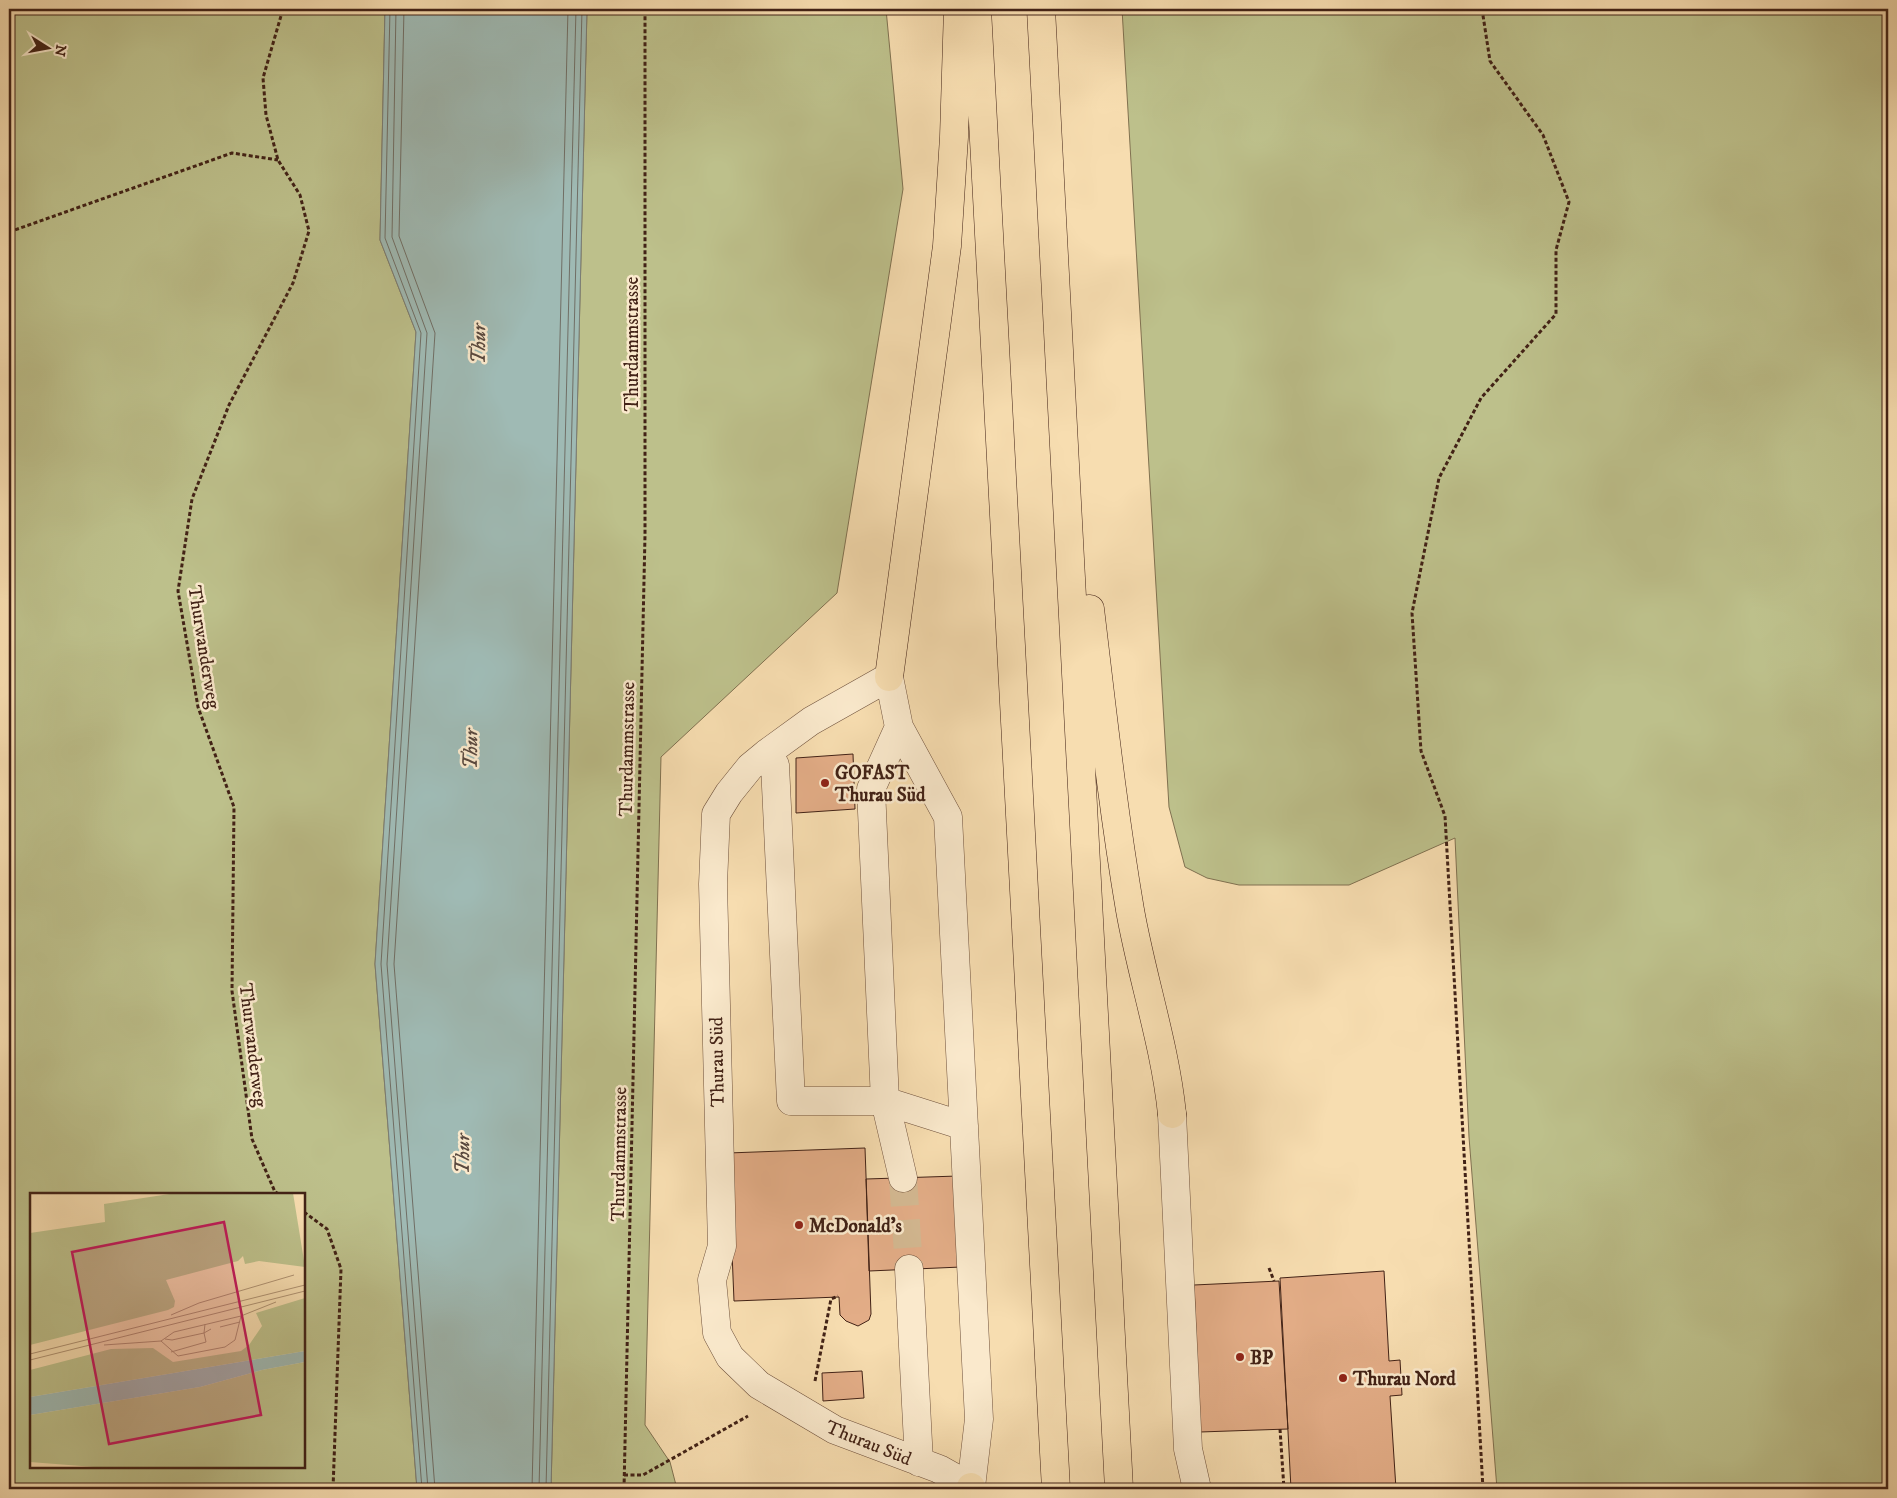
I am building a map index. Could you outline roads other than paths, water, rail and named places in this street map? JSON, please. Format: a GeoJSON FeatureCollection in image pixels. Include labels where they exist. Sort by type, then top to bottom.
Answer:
{"type":"FeatureCollection","features":[{"type":"Feature","properties":{"kind":"highway"},"geometry":{"type":"LineString","coordinates":[[889,677],[947,246],[954,137],[958,9]]}},
{"type":"Feature","properties":{"kind":"highway"},"geometry":{"type":"LineString","coordinates":[[977,9],[1056,1489]]}},
{"type":"Feature","properties":{"kind":"highway"},"geometry":{"type":"LineString","coordinates":[[1041,9],[1062,374],[1119,1489]]}},
{"type":"Feature","properties":{"kind":"highway"},"geometry":{"type":"LineString","coordinates":[[1062,374],[1124,870],[1137,946],[1169,1084],[1172,1114]]}},
{"type":"Feature","properties":{"kind":"lane","name":"Thurau Süd"},"geometry":{"type":"LineString","coordinates":[[889,677],[898,727],[948,817],[979,1419],[971,1488],[939,1470],[835,1430],[791,1406],[759,1385],[730,1357],[718,1333],[712,1280],[722,1246],[712,850],[716,814],[729,792],[750,767],[767,752],[811,720],[889,677]]}},
{"type":"Feature","properties":{"kind":"lane"},"geometry":{"type":"LineString","coordinates":[[898,727],[871,789],[885,1101],[903,1178]]}},
{"type":"Feature","properties":{"kind":"lane"},"geometry":{"type":"LineString","coordinates":[[767,752],[776,765],[791,1101],[885,1101],[964,1126]]}},
{"type":"Feature","properties":{"kind":"lane"},"geometry":{"type":"LineString","coordinates":[[1172,1114],[1188,1449],[1197,1489]]}},
{"type":"Feature","properties":{"kind":"lane"},"geometry":{"type":"LineString","coordinates":[[909,1269],[919,1462]]}},
{"type":"Feature","properties":{"kind":"water","name":"Thur"},"geometry":{"type":"Polygon","coordinates":[[[385,9],[587,9],[551,1489],[417,1489],[375,964],[416,332],[380,240],[385,9]]]}},
{"type":"Feature","properties":{"kind":"tunnel"},"geometry":{"type":"LineString","coordinates":[[903,1178],[909,1269]]}},
{"type":"Feature","properties":{"kind":"place","name":"GOFAST Thurau Süd"},"geometry":{"type":"Point","coordinates":[825,783]}},
{"type":"Feature","properties":{"kind":"place","name":"McDonald's"},"geometry":{"type":"Point","coordinates":[799,1225]}},
{"type":"Feature","properties":{"kind":"place","name":"BP"},"geometry":{"type":"Point","coordinates":[1240,1357]}},
{"type":"Feature","properties":{"kind":"place","name":"Thurau Nord"},"geometry":{"type":"Point","coordinates":[1343,1378]}}]}
